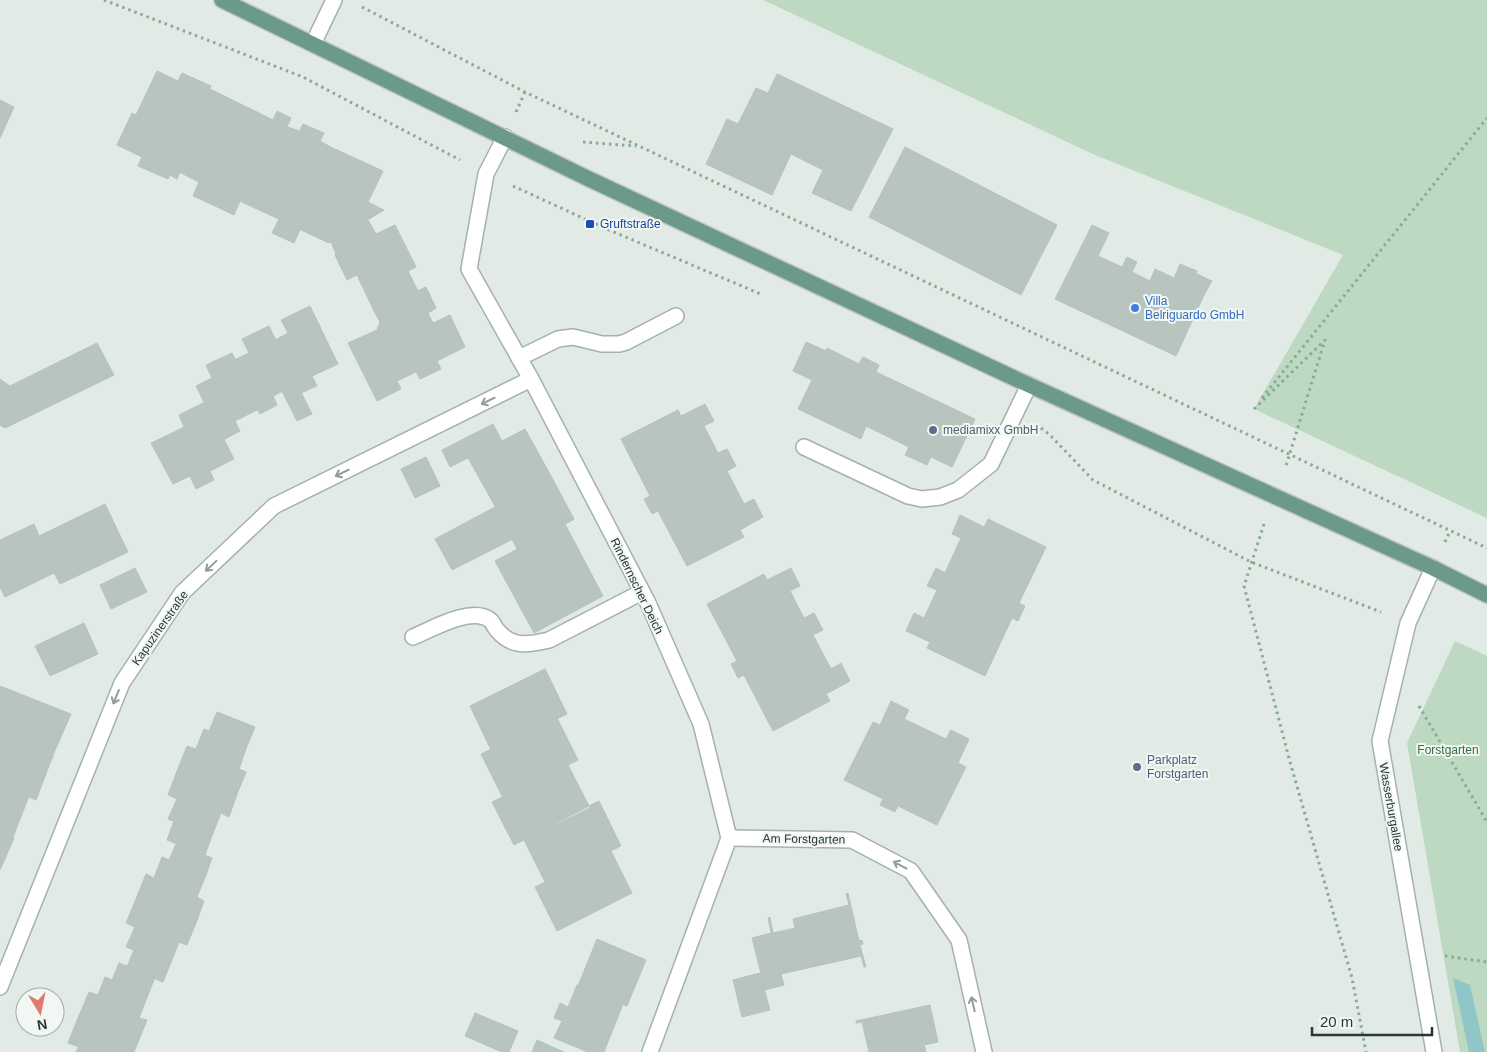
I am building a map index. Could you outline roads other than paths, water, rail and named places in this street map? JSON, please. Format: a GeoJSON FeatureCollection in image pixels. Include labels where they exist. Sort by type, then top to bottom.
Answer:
{"type":"FeatureCollection","features":[{"type":"Feature","properties":{"kind":"main road"},"geometry":{"type":"LineString","coordinates":[[222,0],[589,179],[1029,385],[1434,568],[1487,595]]}},
{"type":"Feature","properties":{"kind":"street"},"geometry":{"type":"LineString","coordinates":[[313,44],[334,0]]}},
{"type":"Feature","properties":{"kind":"street","name":"Rindernscher Deich"},"geometry":{"type":"LineString","coordinates":[[505,137],[486,174],[468,269],[531,379],[642,592],[701,724],[729,838]]}},
{"type":"Feature","properties":{"kind":"street"},"geometry":{"type":"LineString","coordinates":[[519,358],[558,339],[573,337],[602,344],[619,344],[676,316]]}},
{"type":"Feature","properties":{"kind":"street","name":"Kapuzinerstraße"},"geometry":{"type":"LineString","coordinates":[[0,987],[122,683],[182,593],[274,506],[531,379]]}},
{"type":"Feature","properties":{"kind":"street"},"geometry":{"type":"LineString","coordinates":[[804,447],[908,496],[922,499],[940,497],[958,490],[991,464],[1029,385]]}},
{"type":"Feature","properties":{"kind":"street","name":"Wasserburgallee"},"geometry":{"type":"LineString","coordinates":[[1434,568],[1408,622],[1380,741],[1434,1052]]}},
{"type":"Feature","properties":{"kind":"street"},"geometry":{"type":"LineString","coordinates":[[413,638],[450,620],[467,616],[491,620],[497,630],[507,639],[519,645],[533,644],[550,640],[642,592]]}},
{"type":"Feature","properties":{"kind":"street"},"geometry":{"type":"LineString","coordinates":[[650,1052],[729,838]]}},
{"type":"Feature","properties":{"kind":"street","name":"Am Forstgarten"},"geometry":{"type":"LineString","coordinates":[[729,838],[852,840],[912,871],[958,940],[984,1052]]}},
{"type":"Feature","properties":{"kind":"water"},"geometry":{"type":"Polygon","coordinates":[[[1453,978],[1470,985],[1485,1052],[1469,1052],[1453,978]]]}},
{"type":"Feature","properties":{"kind":"place","name":"Gruftstraße"},"geometry":{"type":"Point","coordinates":[590,224]}},
{"type":"Feature","properties":{"kind":"place","name":"Villa Belriguardo GmbH"},"geometry":{"type":"Point","coordinates":[1135,308]}},
{"type":"Feature","properties":{"kind":"place","name":"mediamixx GmbH"},"geometry":{"type":"Point","coordinates":[933,430]}},
{"type":"Feature","properties":{"kind":"place","name":"Parkplatz Forstgarten"},"geometry":{"type":"Point","coordinates":[1137,767]}},
{"type":"Feature","properties":{"kind":"park label","name":"Forstgarten"},"geometry":{"type":"Point","coordinates":[1448,750]}}]}
